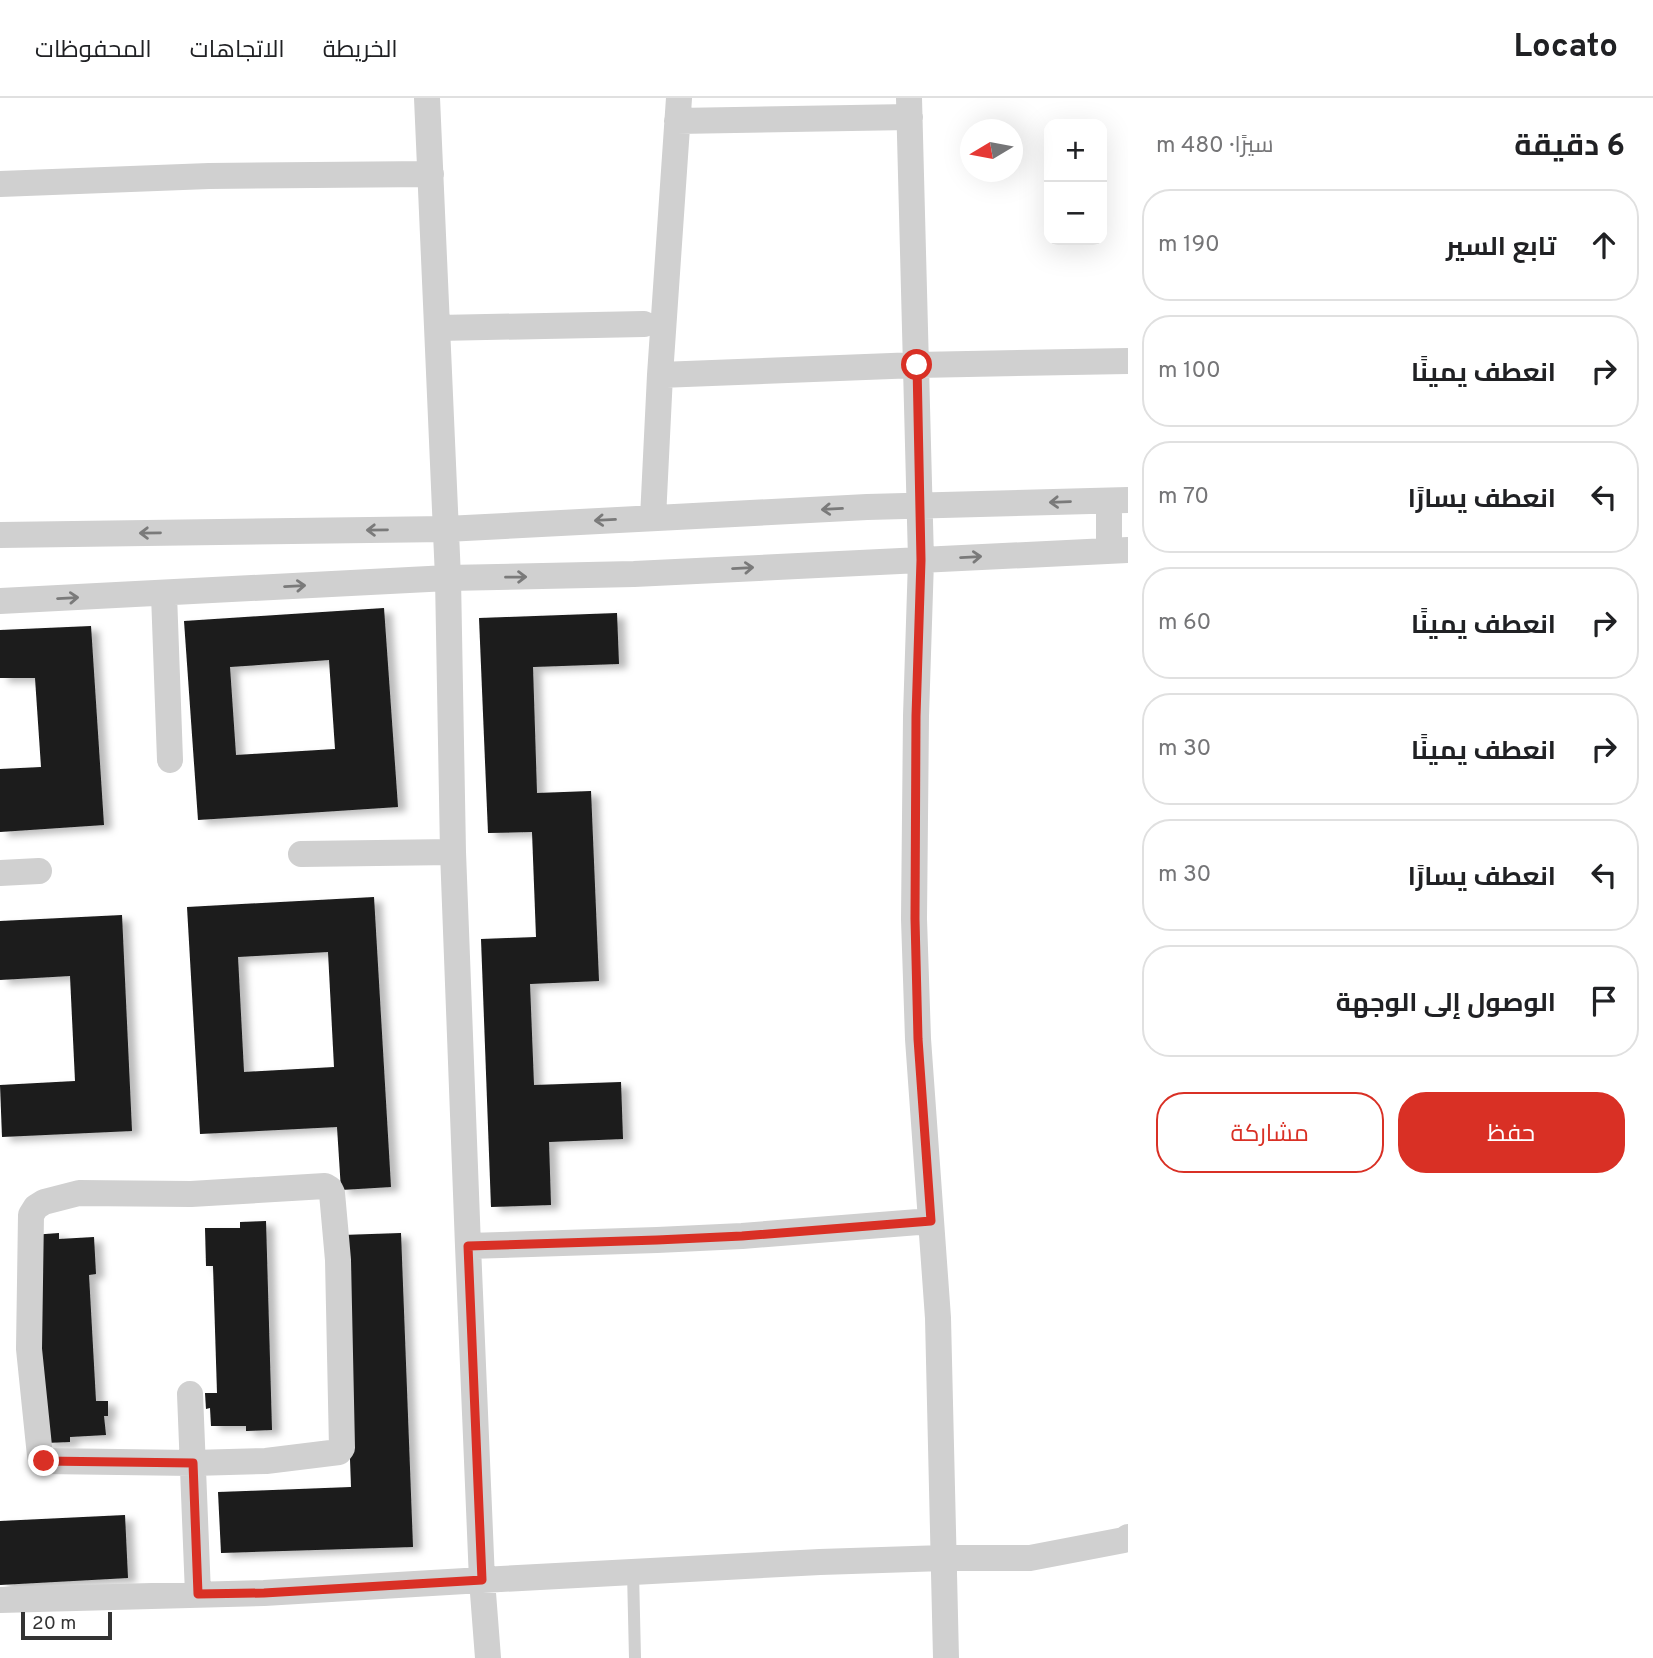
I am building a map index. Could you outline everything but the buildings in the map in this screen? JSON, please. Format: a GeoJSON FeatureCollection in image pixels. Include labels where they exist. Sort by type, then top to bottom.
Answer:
{"type":"FeatureCollection","features":[{"type":"Feature","properties":{"kind":"street"},"geometry":{"type":"LineString","coordinates":[[427,98],[448,578],[453,852],[468,1246],[482,1580],[488,1658]]}},
{"type":"Feature","properties":{"kind":"street"},"geometry":{"type":"LineString","coordinates":[[653,518],[678,109],[910,108],[921,560],[916,716],[915,919],[918,1039],[938,1318],[946,1658]]}},
{"type":"Feature","properties":{"kind":"street"},"geometry":{"type":"LineString","coordinates":[[0,184],[209,176],[431,174]]}},
{"type":"Feature","properties":{"kind":"street"},"geometry":{"type":"LineString","coordinates":[[438,328],[644,324]]}},
{"type":"Feature","properties":{"kind":"street"},"geometry":{"type":"LineString","coordinates":[[660,376],[917,365],[1128,361]]}},
{"type":"Feature","properties":{"kind":"street"},"geometry":{"type":"LineString","coordinates":[[0,535],[446,529],[920,506],[1119,500],[1118,550],[634,574],[448,578],[0,601]]}},
{"type":"Feature","properties":{"kind":"street"},"geometry":{"type":"LineString","coordinates":[[164,594],[170,760]]}},
{"type":"Feature","properties":{"kind":"street"},"geometry":{"type":"LineString","coordinates":[[301,854],[453,852]]}},
{"type":"Feature","properties":{"kind":"street"},"geometry":{"type":"LineString","coordinates":[[0,873],[39,871]]}},
{"type":"Feature","properties":{"kind":"street"},"geometry":{"type":"LineString","coordinates":[[326,1186],[332,1193],[338,1259],[342,1448],[335,1453],[266,1461],[193,1463],[51,1462],[44,1461],[40,1456],[29,1349],[31,1215],[36,1207],[44,1202],[79,1194],[191,1194],[326,1186]]}},
{"type":"Feature","properties":{"kind":"street"},"geometry":{"type":"LineString","coordinates":[[468,1246],[730,1237],[931,1221]]}},
{"type":"Feature","properties":{"kind":"street"},"geometry":{"type":"LineString","coordinates":[[190,1394],[198,1594]]}},
{"type":"Feature","properties":{"kind":"street"},"geometry":{"type":"LineString","coordinates":[[0,1600],[264,1593],[820,1562],[1030,1558],[1128,1537]]}},
{"type":"Feature","properties":{"kind":"lane"},"geometry":{"type":"LineString","coordinates":[[633,1572],[635,1658]]}},
{"type":"Feature","properties":{"kind":"route"},"geometry":{"type":"LineString","coordinates":[[44,1461],[193,1463],[198,1594],[264,1593],[482,1580],[468,1246],[742,1236],[931,1221],[918,1039],[915,919],[914,825],[921,560],[917,365]]}}]}
